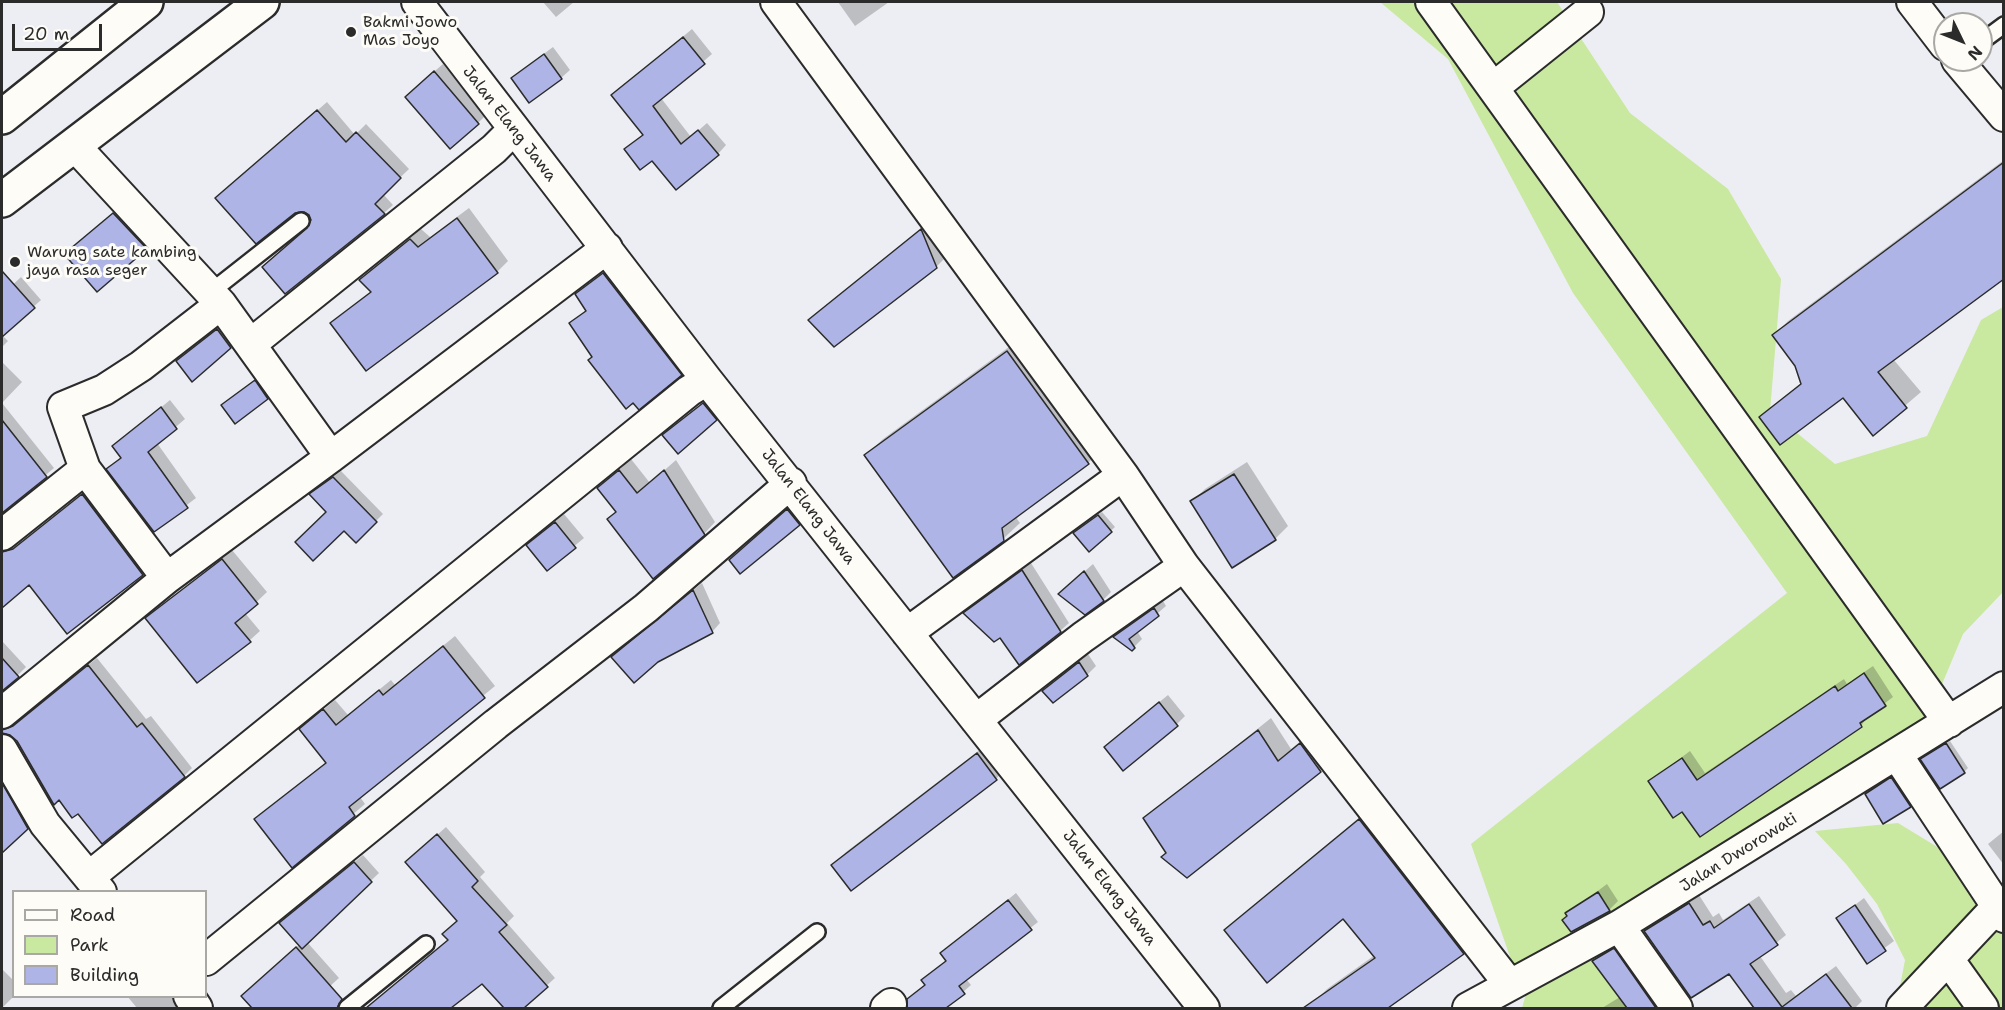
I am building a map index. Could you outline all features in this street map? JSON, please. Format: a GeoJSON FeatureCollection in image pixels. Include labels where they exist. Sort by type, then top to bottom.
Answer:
{"type":"FeatureCollection","features":[{"type":"Feature","properties":{"kind":"main road"},"geometry":{"type":"LineString","coordinates":[[2,117],[146,2]]}},
{"type":"Feature","properties":{"kind":"main road"},"geometry":{"type":"LineString","coordinates":[[2,200],[262,2]]}},
{"type":"Feature","properties":{"kind":"street","name":"Jalan Elang Jawa"},"geometry":{"type":"LineString","coordinates":[[417,2],[707,380],[791,483],[1204,1008]]}},
{"type":"Feature","properties":{"kind":"street"},"geometry":{"type":"LineString","coordinates":[[776,2],[1123,475],[1184,566],[1510,985]]}},
{"type":"Feature","properties":{"kind":"street"},"geometry":{"type":"LineString","coordinates":[[1431,2],[1949,722]]}},
{"type":"Feature","properties":{"kind":"street"},"geometry":{"type":"LineString","coordinates":[[1912,2],[1933,29]]}},
{"type":"Feature","properties":{"kind":"street"},"geometry":{"type":"LineString","coordinates":[[1493,88],[1588,12]]}},
{"type":"Feature","properties":{"kind":"street"},"geometry":{"type":"LineString","coordinates":[[1967,72],[2004,116]]}},
{"type":"Feature","properties":{"kind":"street"},"geometry":{"type":"LineString","coordinates":[[252,343],[494,148],[513,130]]}},
{"type":"Feature","properties":{"kind":"street"},"geometry":{"type":"LineString","coordinates":[[74,145],[216,298],[252,343],[331,457]]}},
{"type":"Feature","properties":{"kind":"street"},"geometry":{"type":"LineString","coordinates":[[2,713],[166,578],[331,457],[607,248]]}},
{"type":"Feature","properties":{"kind":"street"},"geometry":{"type":"LineString","coordinates":[[166,578],[85,469],[63,407],[104,390],[141,366],[216,298]]}},
{"type":"Feature","properties":{"kind":"street"},"geometry":{"type":"LineString","coordinates":[[2,750],[45,824],[95,884],[689,391],[707,380]]}},
{"type":"Feature","properties":{"kind":"street"},"geometry":{"type":"LineString","coordinates":[[2,535],[85,469]]}},
{"type":"Feature","properties":{"kind":"street"},"geometry":{"type":"LineString","coordinates":[[907,633],[1123,475]]}},
{"type":"Feature","properties":{"kind":"street"},"geometry":{"type":"LineString","coordinates":[[207,959],[496,724],[646,608],[791,483]]}},
{"type":"Feature","properties":{"kind":"street"},"geometry":{"type":"LineString","coordinates":[[976,720],[1083,637],[1184,566]]}},
{"type":"Feature","properties":{"kind":"street","name":"Jalan Dworowati"},"geometry":{"type":"LineString","coordinates":[[1468,1008],[1619,926],[2004,687]]}},
{"type":"Feature","properties":{"kind":"street"},"geometry":{"type":"LineString","coordinates":[[1897,755],[2000,912],[1948,959],[1902,1008]]}},
{"type":"Feature","properties":{"kind":"street"},"geometry":{"type":"LineString","coordinates":[[1619,926],[1677,1008]]}},
{"type":"Feature","properties":{"kind":"street"},"geometry":{"type":"LineString","coordinates":[[1948,959],[1983,1008]]}},
{"type":"Feature","properties":{"kind":"lane"},"geometry":{"type":"LineString","coordinates":[[216,298],[301,221]]}},
{"type":"Feature","properties":{"kind":"lane"},"geometry":{"type":"LineString","coordinates":[[721,1008],[817,933]]}},
{"type":"Feature","properties":{"kind":"lane"},"geometry":{"type":"LineString","coordinates":[[347,1008],[426,944]]}},
{"type":"Feature","properties":{"kind":"green space"},"geometry":{"type":"Polygon","coordinates":[[[1380,2],[1557,2],[1630,113],[1728,189],[1781,279],[1770,411],[1835,464],[1927,436],[1981,320],[2003,307],[2003,592],[1963,634],[1917,744],[1644,914],[1658,954],[1623,991],[1627,1008],[1522,1008],[1532,973],[1518,980],[1471,844],[1787,593],[1573,293],[1448,59],[1380,2]]]}},
{"type":"Feature","properties":{"kind":"green space"},"geometry":{"type":"Polygon","coordinates":[[[1898,823],[2003,887],[2003,1008],[1903,1008],[1897,1002],[1905,960],[1877,904],[1846,864],[1815,831],[1898,823]]]}},
{"type":"Feature","properties":{"kind":"building"},"geometry":{"type":"Polygon","coordinates":[[[683,37],[705,64],[653,106],[681,144],[698,130],[719,155],[676,190],[652,161],[640,170],[624,149],[643,135],[611,95],[683,37]]]}},
{"type":"Feature","properties":{"kind":"building"},"geometry":{"type":"Polygon","coordinates":[[[544,54],[562,79],[529,103],[511,78],[544,54]]]}},
{"type":"Feature","properties":{"kind":"building"},"geometry":{"type":"Polygon","coordinates":[[[434,71],[479,124],[450,149],[405,97],[434,71]]]}},
{"type":"Feature","properties":{"kind":"building"},"geometry":{"type":"Polygon","coordinates":[[[317,110],[346,142],[356,132],[401,178],[375,204],[385,214],[285,294],[262,267],[307,228],[311,220],[309,215],[304,212],[295,213],[256,244],[215,198],[317,110]]]}},
{"type":"Feature","properties":{"kind":"building"},"geometry":{"type":"Polygon","coordinates":[[[2004,162],[2004,279],[1878,372],[1907,408],[1873,436],[1843,398],[1780,445],[1759,417],[1801,384],[1795,366],[1772,335],[2004,162]]]}},
{"type":"Feature","properties":{"kind":"building"},"geometry":{"type":"Polygon","coordinates":[[[113,213],[147,249],[97,292],[64,254],[113,213]]]}},
{"type":"Feature","properties":{"kind":"building"},"geometry":{"type":"Polygon","coordinates":[[[457,218],[498,273],[366,371],[330,323],[371,292],[359,280],[410,239],[418,247],[457,218]]]}},
{"type":"Feature","properties":{"kind":"building"},"geometry":{"type":"Polygon","coordinates":[[[921,229],[937,268],[834,347],[808,320],[921,229]]]}},
{"type":"Feature","properties":{"kind":"building"},"geometry":{"type":"Polygon","coordinates":[[[2,271],[35,308],[2,337],[2,271]]]}},
{"type":"Feature","properties":{"kind":"building"},"geometry":{"type":"Polygon","coordinates":[[[603,273],[682,375],[639,410],[633,403],[626,409],[588,360],[592,357],[569,323],[586,311],[575,294],[603,273]]]}},
{"type":"Feature","properties":{"kind":"building"},"geometry":{"type":"Polygon","coordinates":[[[217,329],[231,348],[192,382],[176,361],[217,329]]]}},
{"type":"Feature","properties":{"kind":"building"},"geometry":{"type":"Polygon","coordinates":[[[1007,351],[1089,464],[1002,528],[1004,541],[953,578],[864,455],[1007,351]]]}},
{"type":"Feature","properties":{"kind":"building"},"geometry":{"type":"Polygon","coordinates":[[[255,380],[268,399],[235,424],[221,405],[255,380]]]}},
{"type":"Feature","properties":{"kind":"building"},"geometry":{"type":"Polygon","coordinates":[[[703,403],[717,420],[678,454],[662,435],[703,403]]]}},
{"type":"Feature","properties":{"kind":"building"},"geometry":{"type":"Polygon","coordinates":[[[161,407],[177,429],[148,452],[188,508],[154,532],[106,469],[121,458],[112,446],[161,407]]]}},
{"type":"Feature","properties":{"kind":"building"},"geometry":{"type":"Polygon","coordinates":[[[2,420],[47,477],[2,513],[2,420]]]}},
{"type":"Feature","properties":{"kind":"building"},"geometry":{"type":"Polygon","coordinates":[[[619,470],[637,493],[664,470],[705,535],[653,579],[607,519],[616,512],[597,488],[619,470]]]}},
{"type":"Feature","properties":{"kind":"building"},"geometry":{"type":"Polygon","coordinates":[[[1234,474],[1276,540],[1232,568],[1190,501],[1234,474]]]}},
{"type":"Feature","properties":{"kind":"building"},"geometry":{"type":"Polygon","coordinates":[[[333,477],[377,522],[356,543],[344,531],[313,561],[295,542],[326,512],[309,494],[333,477]]]}},
{"type":"Feature","properties":{"kind":"building"},"geometry":{"type":"Polygon","coordinates":[[[82,494],[143,575],[67,634],[29,585],[2,608],[2,552],[13,549],[82,494]]]}},
{"type":"Feature","properties":{"kind":"building"},"geometry":{"type":"Polygon","coordinates":[[[787,509],[800,525],[740,574],[729,560],[787,509]]]}},
{"type":"Feature","properties":{"kind":"building"},"geometry":{"type":"Polygon","coordinates":[[[1098,515],[1112,532],[1089,552],[1073,533],[1098,515]]]}},
{"type":"Feature","properties":{"kind":"building"},"geometry":{"type":"Polygon","coordinates":[[[555,522],[576,548],[547,571],[526,545],[555,522]]]}},
{"type":"Feature","properties":{"kind":"building"},"geometry":{"type":"Polygon","coordinates":[[[222,559],[258,604],[235,623],[251,642],[197,683],[145,618],[222,559]]]}},
{"type":"Feature","properties":{"kind":"building"},"geometry":{"type":"Polygon","coordinates":[[[1022,570],[1061,632],[1019,665],[1000,638],[994,642],[963,613],[1022,570]]]}},
{"type":"Feature","properties":{"kind":"building"},"geometry":{"type":"Polygon","coordinates":[[[1084,571],[1104,601],[1085,615],[1058,594],[1084,571]]]}},
{"type":"Feature","properties":{"kind":"building"},"geometry":{"type":"Polygon","coordinates":[[[693,590],[713,633],[658,662],[634,683],[611,657],[693,590]]]}},
{"type":"Feature","properties":{"kind":"building"},"geometry":{"type":"Polygon","coordinates":[[[1154,608],[1159,616],[1129,639],[1135,648],[1132,651],[1113,637],[1154,608]]]}},
{"type":"Feature","properties":{"kind":"building"},"geometry":{"type":"Polygon","coordinates":[[[443,646],[485,698],[349,807],[355,816],[292,868],[254,819],[326,763],[299,729],[323,709],[336,725],[379,690],[383,695],[443,646]]]}},
{"type":"Feature","properties":{"kind":"building"},"geometry":{"type":"Polygon","coordinates":[[[2,658],[19,677],[2,691],[2,658]]]}},
{"type":"Feature","properties":{"kind":"building"},"geometry":{"type":"Polygon","coordinates":[[[1079,662],[1088,676],[1053,703],[1042,691],[1079,662]]]}},
{"type":"Feature","properties":{"kind":"building"},"geometry":{"type":"Polygon","coordinates":[[[88,665],[137,727],[142,723],[185,777],[102,844],[78,814],[72,818],[59,800],[54,805],[17,741],[10,735],[2,733],[2,730],[13,726],[88,665]]]}},
{"type":"Feature","properties":{"kind":"building"},"geometry":{"type":"Polygon","coordinates":[[[1864,673],[1886,706],[1860,723],[1862,727],[1700,837],[1682,812],[1673,818],[1648,781],[1682,758],[1697,780],[1835,686],[1838,691],[1864,673]]]}},
{"type":"Feature","properties":{"kind":"building"},"geometry":{"type":"Polygon","coordinates":[[[1159,702],[1178,726],[1123,771],[1104,747],[1159,702]]]}},
{"type":"Feature","properties":{"kind":"building"},"geometry":{"type":"Polygon","coordinates":[[[1258,730],[1278,761],[1300,743],[1321,772],[1187,878],[1161,857],[1166,853],[1143,818],[1258,730]]]}},
{"type":"Feature","properties":{"kind":"building"},"geometry":{"type":"Polygon","coordinates":[[[1946,743],[1965,773],[1940,789],[1920,759],[1946,743]]]}},
{"type":"Feature","properties":{"kind":"building"},"geometry":{"type":"Polygon","coordinates":[[[977,753],[997,780],[851,891],[831,865],[977,753]]]}},
{"type":"Feature","properties":{"kind":"building"},"geometry":{"type":"Polygon","coordinates":[[[1891,777],[1911,807],[1883,824],[1865,794],[1891,777]]]}},
{"type":"Feature","properties":{"kind":"building"},"geometry":{"type":"Polygon","coordinates":[[[2,783],[28,829],[2,853],[2,783]]]}},
{"type":"Feature","properties":{"kind":"building"},"geometry":{"type":"Polygon","coordinates":[[[1359,819],[1464,954],[1388,1008],[1303,1008],[1375,958],[1343,919],[1267,983],[1224,930],[1359,819]]]}},
{"type":"Feature","properties":{"kind":"building"},"geometry":{"type":"Polygon","coordinates":[[[437,834],[478,881],[472,887],[507,925],[499,932],[548,987],[524,1008],[504,1008],[482,984],[451,1008],[366,1008],[448,940],[442,934],[457,921],[405,862],[437,834]]]}},
{"type":"Feature","properties":{"kind":"building"},"geometry":{"type":"Polygon","coordinates":[[[354,862],[372,882],[302,949],[279,923],[354,862]]]}},
{"type":"Feature","properties":{"kind":"building"},"geometry":{"type":"Polygon","coordinates":[[[1598,892],[1610,911],[1571,932],[1562,920],[1567,916],[1565,913],[1598,892]]]}},
{"type":"Feature","properties":{"kind":"building"},"geometry":{"type":"Polygon","coordinates":[[[1008,900],[1032,930],[959,986],[965,994],[946,1008],[907,1008],[907,999],[925,985],[921,980],[946,961],[940,953],[1008,900]]]}},
{"type":"Feature","properties":{"kind":"building"},"geometry":{"type":"Polygon","coordinates":[[[1689,903],[1703,925],[1710,921],[1714,928],[1749,904],[1778,945],[1750,964],[1782,1007],[1826,974],[1852,1008],[1754,1008],[1729,974],[1691,998],[1644,931],[1689,903]]]}},
{"type":"Feature","properties":{"kind":"building"},"geometry":{"type":"Polygon","coordinates":[[[1855,905],[1886,951],[1867,964],[1836,918],[1855,905]]]}},
{"type":"Feature","properties":{"kind":"building"},"geometry":{"type":"Polygon","coordinates":[[[296,947],[342,999],[337,1008],[252,1008],[241,996],[296,947]]]}},
{"type":"Feature","properties":{"kind":"building"},"geometry":{"type":"Polygon","coordinates":[[[1614,948],[1656,1008],[1627,1008],[1592,961],[1614,948]]]}},
{"type":"Feature","properties":{"kind":"place","name":"Bakmi Jowo Mas Joyo"},"geometry":{"type":"Point","coordinates":[351,32]}},
{"type":"Feature","properties":{"kind":"place","name":"Warung sate kambing jaya rasa seger"},"geometry":{"type":"Point","coordinates":[15,262]}}]}
